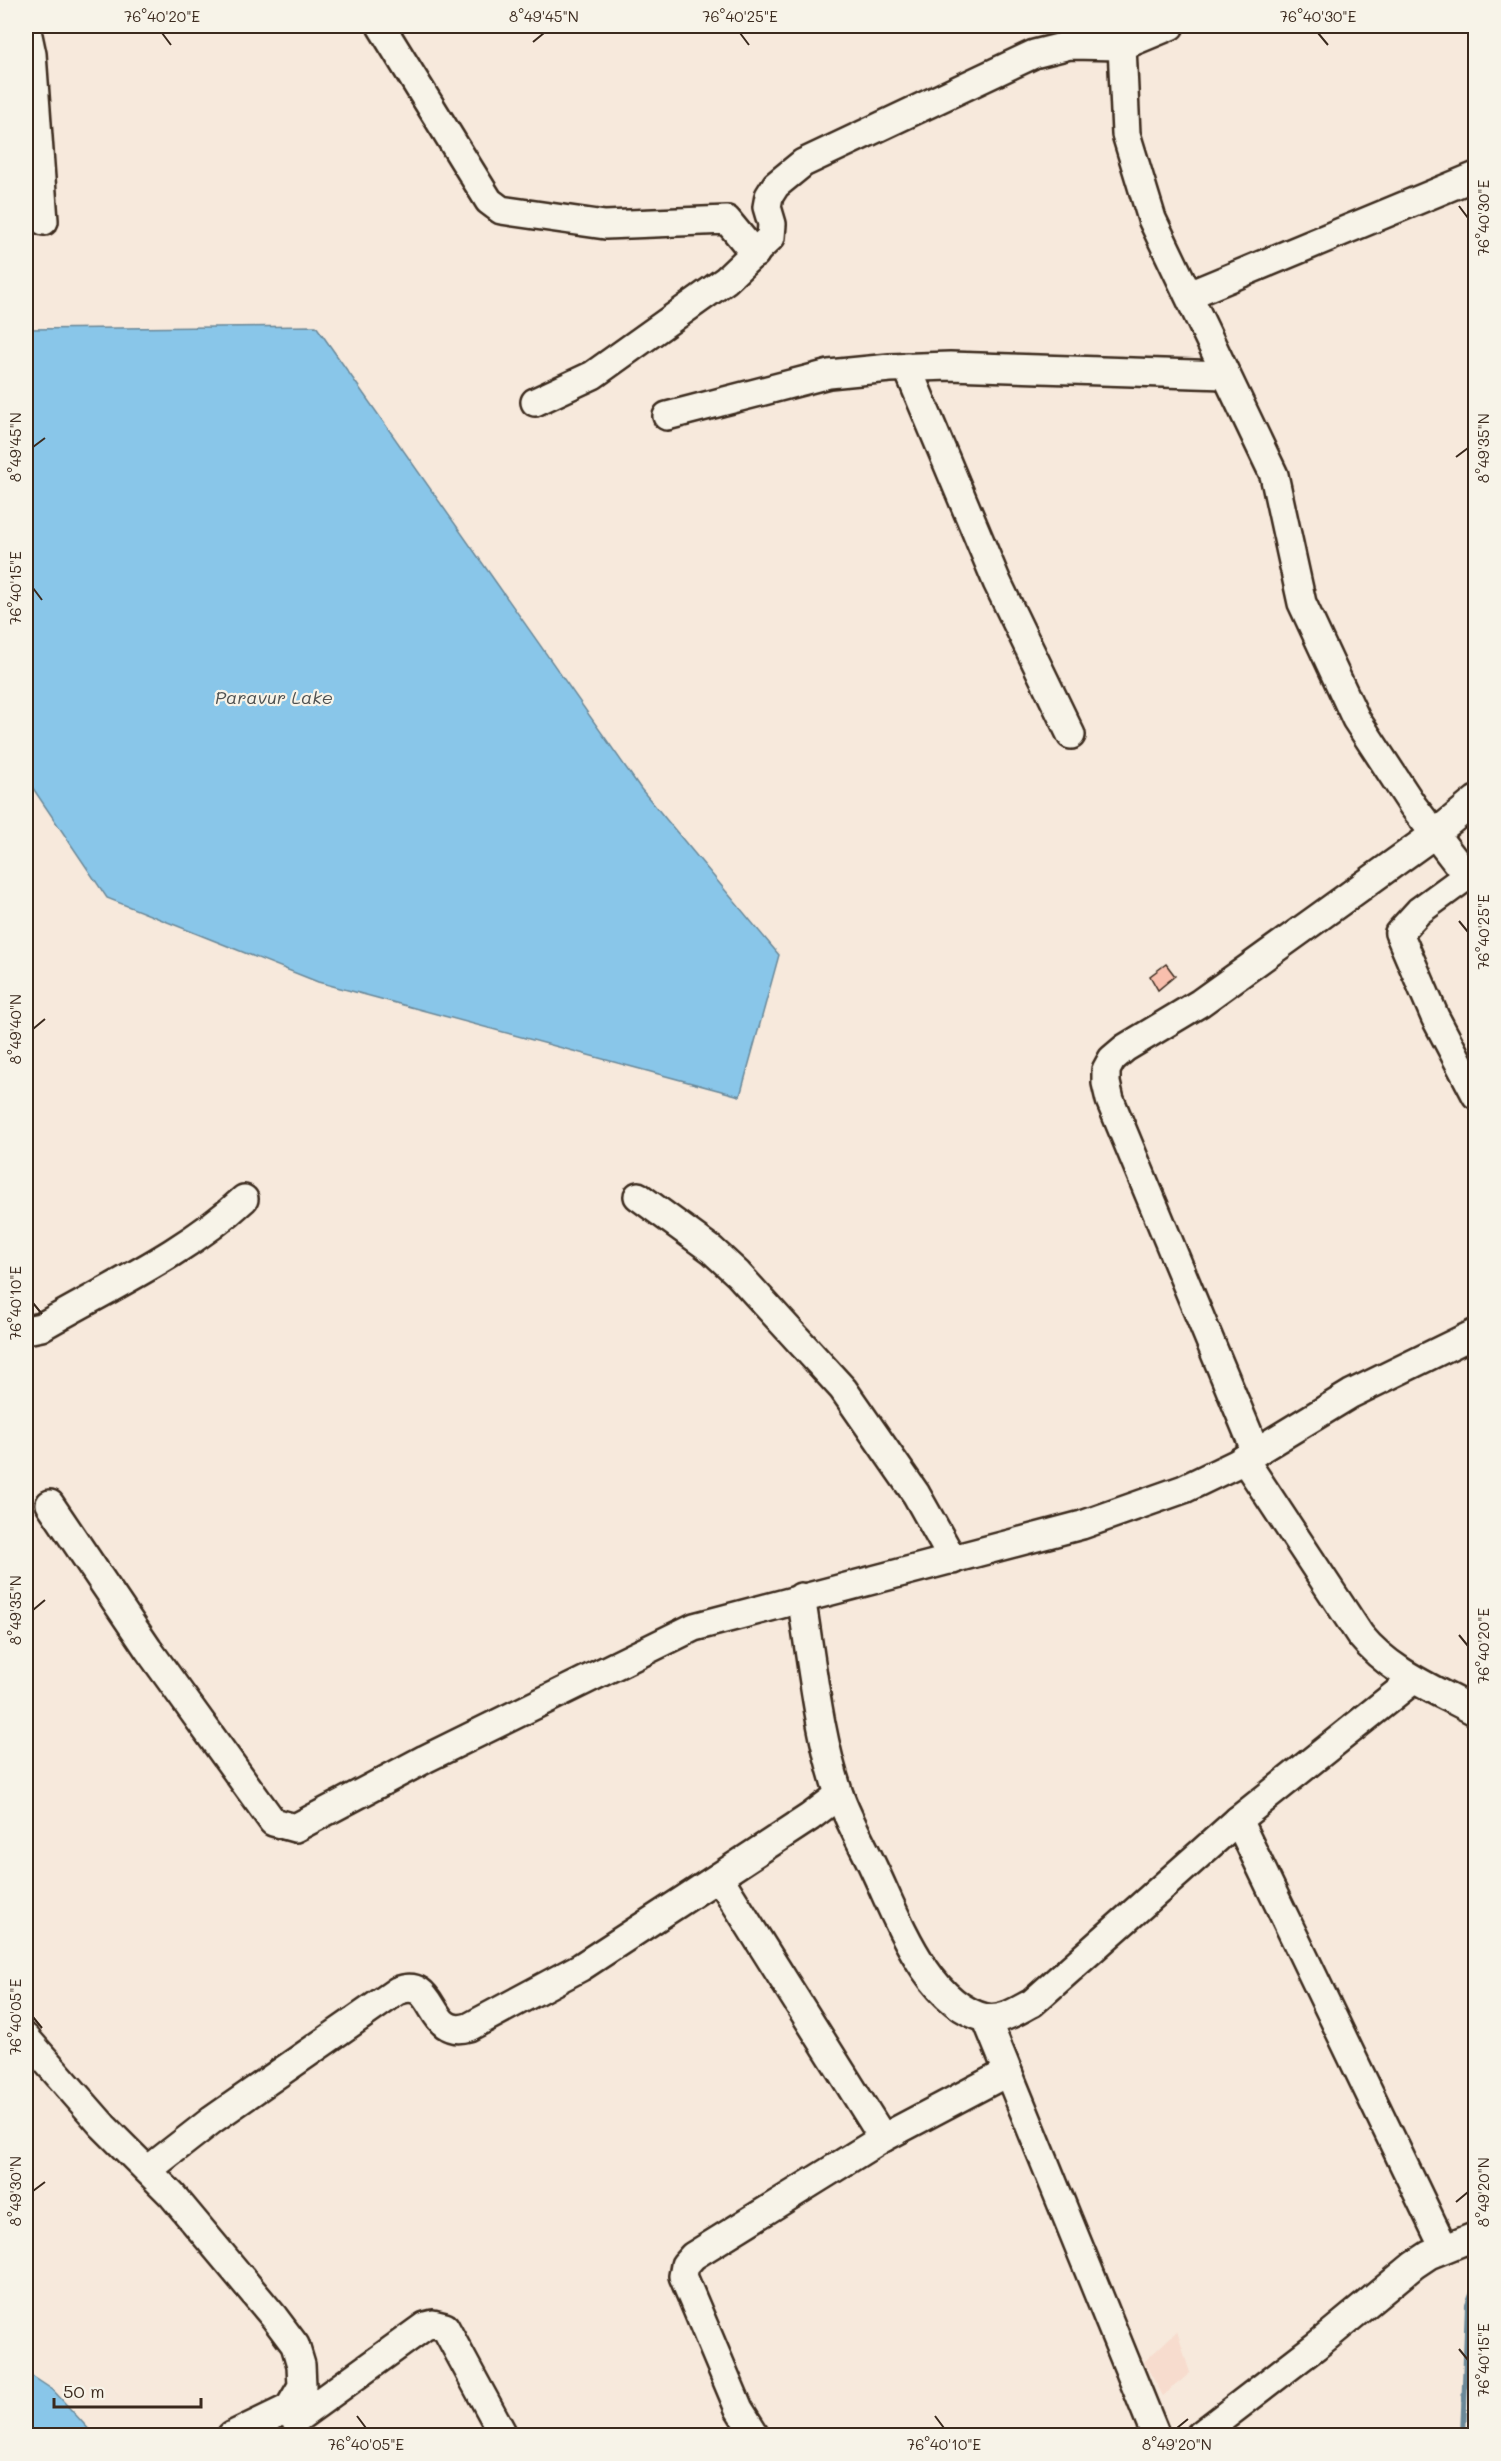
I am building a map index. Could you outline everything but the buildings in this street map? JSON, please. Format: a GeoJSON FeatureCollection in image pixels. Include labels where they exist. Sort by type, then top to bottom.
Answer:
{"type":"FeatureCollection","features":[{"type":"Feature","properties":{"kind":"street"},"geometry":{"type":"LineString","coordinates":[[26,26],[32,54],[44,221]]}},
{"type":"Feature","properties":{"kind":"street"},"geometry":{"type":"LineString","coordinates":[[381,26],[489,201],[501,210],[605,225],[727,220],[755,254]]}},
{"type":"Feature","properties":{"kind":"street"},"geometry":{"type":"LineString","coordinates":[[535,402],[593,375],[726,280],[771,237],[772,225],[767,207],[769,196],[776,185],[803,164],[1034,54],[1170,26]]}},
{"type":"Feature","properties":{"kind":"street"},"geometry":{"type":"LineString","coordinates":[[1120,35],[1126,135],[1152,219],[1274,475],[1302,603],[1356,719],[1413,806],[1467,876],[1419,910],[1399,933],[1435,1017],[1476,1095]]}},
{"type":"Feature","properties":{"kind":"street"},"geometry":{"type":"LineString","coordinates":[[1189,295],[1476,176]]}},
{"type":"Feature","properties":{"kind":"street"},"geometry":{"type":"LineString","coordinates":[[667,416],[829,374],[907,367],[950,366],[1226,375]]}},
{"type":"Feature","properties":{"kind":"street"},"geometry":{"type":"LineString","coordinates":[[907,367],[997,582],[1071,735]]}},
{"type":"Feature","properties":{"kind":"street"},"geometry":{"type":"LineString","coordinates":[[1476,801],[1436,833],[1200,1003],[1125,1048],[1112,1059],[1107,1070],[1106,1083],[1110,1100],[1250,1456],[1360,1635],[1374,1653],[1413,1680],[1476,1712]]}},
{"type":"Feature","properties":{"kind":"street"},"geometry":{"type":"LineString","coordinates":[[638,1196],[712,1250],[738,1274],[843,1389],[916,1494],[952,1560]]}},
{"type":"Feature","properties":{"kind":"street"},"geometry":{"type":"LineString","coordinates":[[26,1330],[41,1327],[195,1238],[220,1221],[243,1199]]}},
{"type":"Feature","properties":{"kind":"street"},"geometry":{"type":"LineString","coordinates":[[50,1504],[148,1649],[273,1822],[287,1827],[304,1825],[425,1759],[694,1627],[801,1597],[1082,1525],[1184,1489],[1250,1456],[1351,1394],[1476,1333]]}},
{"type":"Feature","properties":{"kind":"street"},"geometry":{"type":"LineString","coordinates":[[801,1597],[826,1744],[839,1795],[916,1958],[939,1989],[957,2003],[986,2018],[1005,2017],[1032,2003],[1238,1820],[1413,1680]]}},
{"type":"Feature","properties":{"kind":"street"},"geometry":{"type":"LineString","coordinates":[[148,2170],[212,2120],[397,1991],[406,1988],[416,1989],[423,1993],[445,2026],[458,2030],[469,2027],[581,1967],[839,1795]]}},
{"type":"Feature","properties":{"kind":"street"},"geometry":{"type":"LineString","coordinates":[[1238,1820],[1444,2248]]}},
{"type":"Feature","properties":{"kind":"street"},"geometry":{"type":"LineString","coordinates":[[719,1877],[883,2138]]}},
{"type":"Feature","properties":{"kind":"street"},"geometry":{"type":"LineString","coordinates":[[986,2018],[1156,2436]]}},
{"type":"Feature","properties":{"kind":"street"},"geometry":{"type":"LineString","coordinates":[[26,2038],[103,2126],[148,2170],[274,2317],[295,2345],[302,2365],[302,2386],[295,2421]]}},
{"type":"Feature","properties":{"kind":"street"},"geometry":{"type":"LineString","coordinates":[[756,2436],[739,2409],[683,2276],[685,2265],[693,2256],[883,2138],[1008,2072]]}},
{"type":"Feature","properties":{"kind":"street"},"geometry":{"type":"LineString","coordinates":[[1199,2436],[1316,2346],[1414,2265],[1444,2248],[1476,2236]]}},
{"type":"Feature","properties":{"kind":"street"},"geometry":{"type":"LineString","coordinates":[[231,2436],[295,2421],[425,2326],[433,2324],[445,2327],[504,2436]]}},
{"type":"Feature","properties":{"kind":"shaded area"},"geometry":{"type":"Polygon","coordinates":[[[1177,2331],[1190,2373],[1163,2396],[1144,2362],[1177,2331]]]}},
{"type":"Feature","properties":{"kind":"water","name":"Paravur Lake"},"geometry":{"type":"Polygon","coordinates":[[[316,326],[641,789],[779,955],[740,1096],[318,982],[107,898],[26,778],[26,329],[316,326]]]}},
{"type":"Feature","properties":{"kind":"water"},"geometry":{"type":"Polygon","coordinates":[[[26,2372],[53,2390],[94,2435],[26,2435],[26,2372]]]}},
{"type":"Feature","properties":{"kind":"waterway"},"geometry":{"type":"LineString","coordinates":[[1463,2436],[1468,2304],[1476,2283]]}}]}
